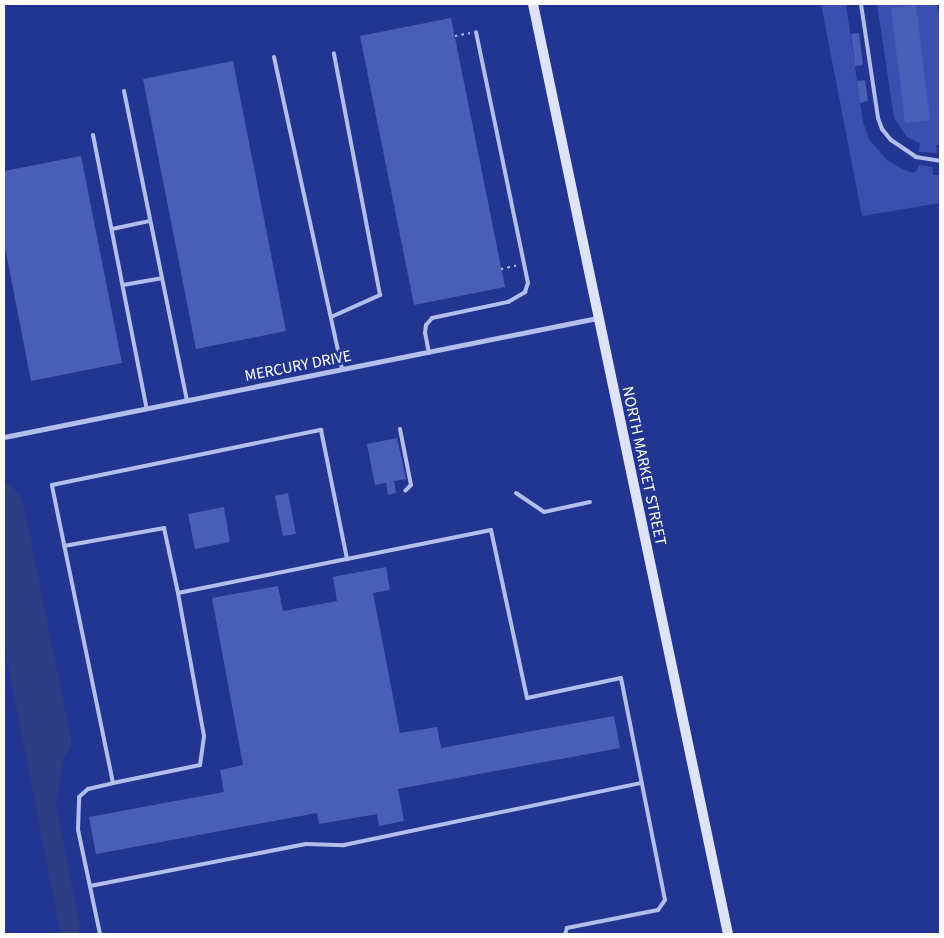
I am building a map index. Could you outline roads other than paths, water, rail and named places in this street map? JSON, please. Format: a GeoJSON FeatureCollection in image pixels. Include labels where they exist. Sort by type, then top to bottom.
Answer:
{"type":"FeatureCollection","features":[{"type":"Feature","properties":{"kind":"main road","name":"NORTH MARKET STREET"},"geometry":{"type":"LineString","coordinates":[[533,4],[728,934]]}},
{"type":"Feature","properties":{"kind":"street","name":"MERCURY DRIVE"},"geometry":{"type":"LineString","coordinates":[[4,437],[598,318]]}},
{"type":"Feature","properties":{"kind":"lane"},"geometry":{"type":"LineString","coordinates":[[861,4],[878,118],[882,129],[896,145],[916,157],[940,160]]}},
{"type":"Feature","properties":{"kind":"lane"},"geometry":{"type":"LineString","coordinates":[[428,353],[425,333],[426,325],[432,318],[508,302],[525,292],[528,283],[476,32]]}},
{"type":"Feature","properties":{"kind":"lane"},"geometry":{"type":"LineString","coordinates":[[331,317],[380,295],[334,53]]}},
{"type":"Feature","properties":{"kind":"lane"},"geometry":{"type":"LineString","coordinates":[[274,57],[342,369]]}},
{"type":"Feature","properties":{"kind":"lane"},"geometry":{"type":"LineString","coordinates":[[124,91],[186,401]]}},
{"type":"Feature","properties":{"kind":"lane"},"geometry":{"type":"LineString","coordinates":[[93,135],[147,409]]}},
{"type":"Feature","properties":{"kind":"lane"},"geometry":{"type":"LineString","coordinates":[[112,229],[150,221]]}},
{"type":"Feature","properties":{"kind":"lane"},"geometry":{"type":"LineString","coordinates":[[123,285],[161,278]]}},
{"type":"Feature","properties":{"kind":"lane"},"geometry":{"type":"LineString","coordinates":[[400,429],[411,485],[405,491]]}},
{"type":"Feature","properties":{"kind":"lane"},"geometry":{"type":"LineString","coordinates":[[113,782],[52,485],[321,430],[347,559]]}},
{"type":"Feature","properties":{"kind":"lane"},"geometry":{"type":"LineString","coordinates":[[516,493],[544,512],[590,502]]}},
{"type":"Feature","properties":{"kind":"lane"},"geometry":{"type":"LineString","coordinates":[[64,546],[164,528],[204,736],[200,765],[88,788],[78,797],[78,830],[100,934]]}},
{"type":"Feature","properties":{"kind":"lane"},"geometry":{"type":"LineString","coordinates":[[178,593],[491,530],[527,698],[621,678],[665,900],[658,910],[567,928],[565,934]]}},
{"type":"Feature","properties":{"kind":"lane"},"geometry":{"type":"LineString","coordinates":[[90,886],[306,844],[344,845],[642,783]]}}]}
